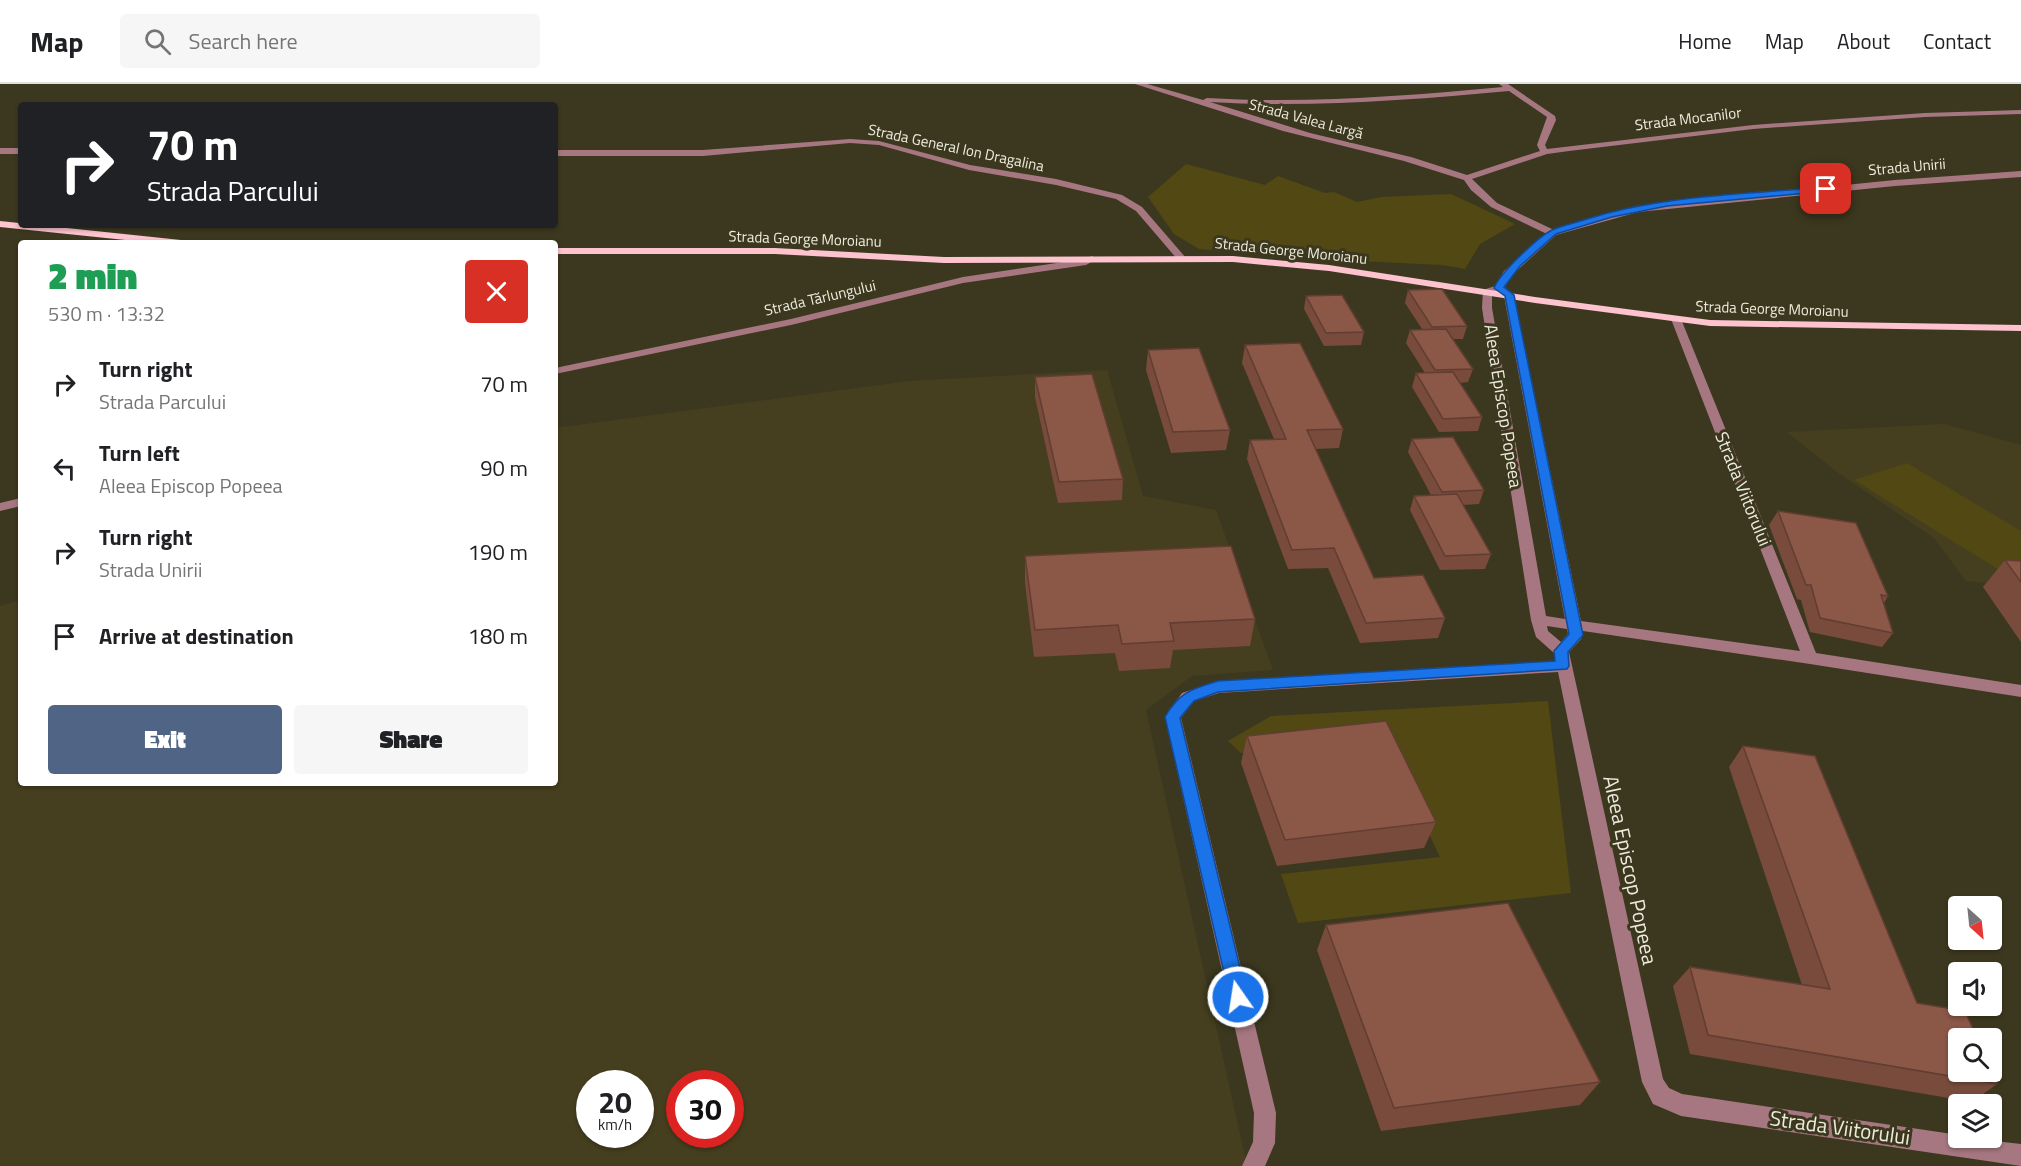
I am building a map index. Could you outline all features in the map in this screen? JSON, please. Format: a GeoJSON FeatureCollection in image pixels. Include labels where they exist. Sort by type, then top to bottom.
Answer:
{"type":"FeatureCollection","features":[{"type":"Feature","properties":{"kind":"main road"},"geometry":{"type":"LineString","coordinates":[[0,224],[18,226]]}},
{"type":"Feature","properties":{"kind":"main road"},"geometry":{"type":"LineString","coordinates":[[38,228],[152,240]]}},
{"type":"Feature","properties":{"kind":"main road","name":"Strada George Moroianu"},"geometry":{"type":"LineString","coordinates":[[558,250],[705,250],[944,260],[1181,258],[1296,264],[1676,319],[1771,325],[2021,328]]}},
{"type":"Feature","properties":{"kind":"street","name":"Strada Valea Largă"},"geometry":{"type":"LineString","coordinates":[[1139,84],[1200,100],[1238,115],[1340,144],[1416,161],[1467,178]]}},
{"type":"Feature","properties":{"kind":"street"},"geometry":{"type":"LineString","coordinates":[[1200,100],[1257,103],[1320,100],[1375,101],[1506,86],[1551,116],[1552,120],[1540,145],[1545,152]]}},
{"type":"Feature","properties":{"kind":"street","name":"Strada Mocanilor"},"geometry":{"type":"LineString","coordinates":[[1467,178],[1545,152],[1753,127],[1925,115],[2021,112]]}},
{"type":"Feature","properties":{"kind":"street","name":"Strada General Ion Dragalina"},"geometry":{"type":"LineString","coordinates":[[558,153],[703,153],[850,141],[879,143],[969,167],[1056,182],[1119,197],[1139,209],[1181,258]]}},
{"type":"Feature","properties":{"kind":"street"},"geometry":{"type":"LineString","coordinates":[[0,150],[18,151]]}},
{"type":"Feature","properties":{"kind":"street","name":"Strada Unirii"},"geometry":{"type":"LineString","coordinates":[[1498,292],[1508,273],[1553,233],[1610,215],[1667,204],[2021,174]]}},
{"type":"Feature","properties":{"kind":"street"},"geometry":{"type":"LineString","coordinates":[[1467,178],[1479,195],[1489,202],[1553,233]]}},
{"type":"Feature","properties":{"kind":"street","name":"Strada Tărlungului"},"geometry":{"type":"LineString","coordinates":[[558,370],[791,322],[963,280],[1092,259]]}},
{"type":"Feature","properties":{"kind":"street","name":"Aleea Episcop Popeea"},"geometry":{"type":"LineString","coordinates":[[1498,292],[1487,308],[1540,633],[1562,658],[1653,1082],[1661,1096]]}},
{"type":"Feature","properties":{"kind":"street","name":"Aleea Episcop Popeea"},"geometry":{"type":"LineString","coordinates":[[1498,292],[1574,625]]}},
{"type":"Feature","properties":{"kind":"street","name":"Strada Viitorului"},"geometry":{"type":"LineString","coordinates":[[1676,319],[1810,658]]}},
{"type":"Feature","properties":{"kind":"street"},"geometry":{"type":"LineString","coordinates":[[0,507],[18,503]]}},
{"type":"Feature","properties":{"kind":"street"},"geometry":{"type":"LineString","coordinates":[[1538,620],[1810,658],[2021,691]]}},
{"type":"Feature","properties":{"kind":"street"},"geometry":{"type":"LineString","coordinates":[[1253,1166],[1264,1143],[1265,1113],[1173,717],[1188,697],[1218,687],[1562,658],[1576,635],[1574,625]]}},
{"type":"Feature","properties":{"kind":"street","name":"Strada Viitorului"},"geometry":{"type":"LineString","coordinates":[[1661,1096],[1681,1105],[2021,1155]]}},
{"type":"Feature","properties":{"kind":"shaded area"},"geometry":{"type":"Polygon","coordinates":[[[1186,164],[1265,185],[1278,176],[1325,193],[1334,192],[1357,202],[1381,197],[1451,194],[1515,224],[1480,244],[1465,269],[1442,265],[1319,259],[1199,249],[1174,234],[1148,197],[1186,164]]]}},
{"type":"Feature","properties":{"kind":"shaded area"},"geometry":{"type":"Polygon","coordinates":[[[1107,370],[1143,496],[1216,510],[1273,670],[1192,676],[1146,710],[1247,1166],[0,1166],[0,606],[18,601],[18,786],[558,786],[558,428],[909,381],[1107,370]]]}},
{"type":"Feature","properties":{"kind":"shaded area"},"geometry":{"type":"Polygon","coordinates":[[[1944,424],[2021,445],[2021,586],[1966,581],[1934,538],[1837,472],[1787,432],[1944,424]]]}},
{"type":"Feature","properties":{"kind":"shaded area"},"geometry":{"type":"Polygon","coordinates":[[[1907,463],[2021,531],[2021,580],[2017,581],[1854,480],[1907,463]]]}},
{"type":"Feature","properties":{"kind":"shaded area"},"geometry":{"type":"Polygon","coordinates":[[[1548,701],[1571,893],[1298,923],[1281,874],[1440,857],[1384,740],[1241,753],[1228,741],[1271,716],[1548,701]]]}},
{"type":"Feature","properties":{"kind":"building"},"geometry":{"type":"Polygon","coordinates":[[[1442,289],[1467,326],[1432,327],[1408,290],[1442,289]]]}},
{"type":"Feature","properties":{"kind":"building"},"geometry":{"type":"Polygon","coordinates":[[[1342,295],[1364,332],[1326,333],[1306,296],[1342,295]]]}},
{"type":"Feature","properties":{"kind":"building"},"geometry":{"type":"Polygon","coordinates":[[[1446,329],[1473,369],[1435,370],[1410,330],[1446,329]]]}},
{"type":"Feature","properties":{"kind":"building"},"geometry":{"type":"Polygon","coordinates":[[[1300,343],[1343,429],[1307,430],[1374,578],[1423,575],[1445,618],[1366,623],[1334,548],[1292,550],[1250,440],[1286,439],[1245,345],[1300,343]]]}},
{"type":"Feature","properties":{"kind":"building"},"geometry":{"type":"Polygon","coordinates":[[[1199,348],[1230,430],[1173,432],[1148,350],[1199,348]]]}},
{"type":"Feature","properties":{"kind":"building"},"geometry":{"type":"Polygon","coordinates":[[[1453,372],[1482,417],[1443,419],[1416,373],[1453,372]]]}},
{"type":"Feature","properties":{"kind":"building"},"geometry":{"type":"Polygon","coordinates":[[[1092,374],[1123,479],[1059,482],[1035,377],[1092,374]]]}},
{"type":"Feature","properties":{"kind":"building"},"geometry":{"type":"Polygon","coordinates":[[[1453,437],[1484,490],[1442,492],[1412,439],[1453,437]]]}},
{"type":"Feature","properties":{"kind":"building"},"geometry":{"type":"Polygon","coordinates":[[[1457,494],[1491,554],[1445,556],[1414,496],[1457,494]]]}},
{"type":"Feature","properties":{"kind":"building"},"geometry":{"type":"Polygon","coordinates":[[[1778,511],[1856,523],[1888,596],[1881,595],[1893,633],[1820,618],[1811,585],[1806,585],[1778,511]]]}},
{"type":"Feature","properties":{"kind":"building"},"geometry":{"type":"Polygon","coordinates":[[[1231,546],[1255,619],[1170,623],[1174,641],[1122,644],[1118,625],[1035,630],[1025,556],[1231,546]]]}},
{"type":"Feature","properties":{"kind":"building"},"geometry":{"type":"Polygon","coordinates":[[[2005,560],[2021,561],[2021,582],[2005,560]]]}},
{"type":"Feature","properties":{"kind":"building"},"geometry":{"type":"Polygon","coordinates":[[[1386,721],[1436,822],[1285,840],[1247,736],[1386,721]]]}},
{"type":"Feature","properties":{"kind":"building"},"geometry":{"type":"Polygon","coordinates":[[[1743,746],[1815,756],[1917,1003],[1948,1008],[1948,1016],[1967,1016],[1973,1028],[1948,1028],[1948,1076],[1708,1035],[1690,967],[1830,989],[1743,746]]]}},
{"type":"Feature","properties":{"kind":"building"},"geometry":{"type":"Polygon","coordinates":[[[1508,903],[1600,1082],[1394,1108],[1326,925],[1508,903]]]}},
{"type":"Feature","properties":{"kind":"route"},"geometry":{"type":"LineString","coordinates":[[1238,997],[1173,717],[1188,697],[1218,687],[1562,666],[1561,651],[1576,635],[1509,295],[1499,288],[1501,282],[1516,264],[1553,233],[1610,215],[1667,204],[1826,189]]}}]}
